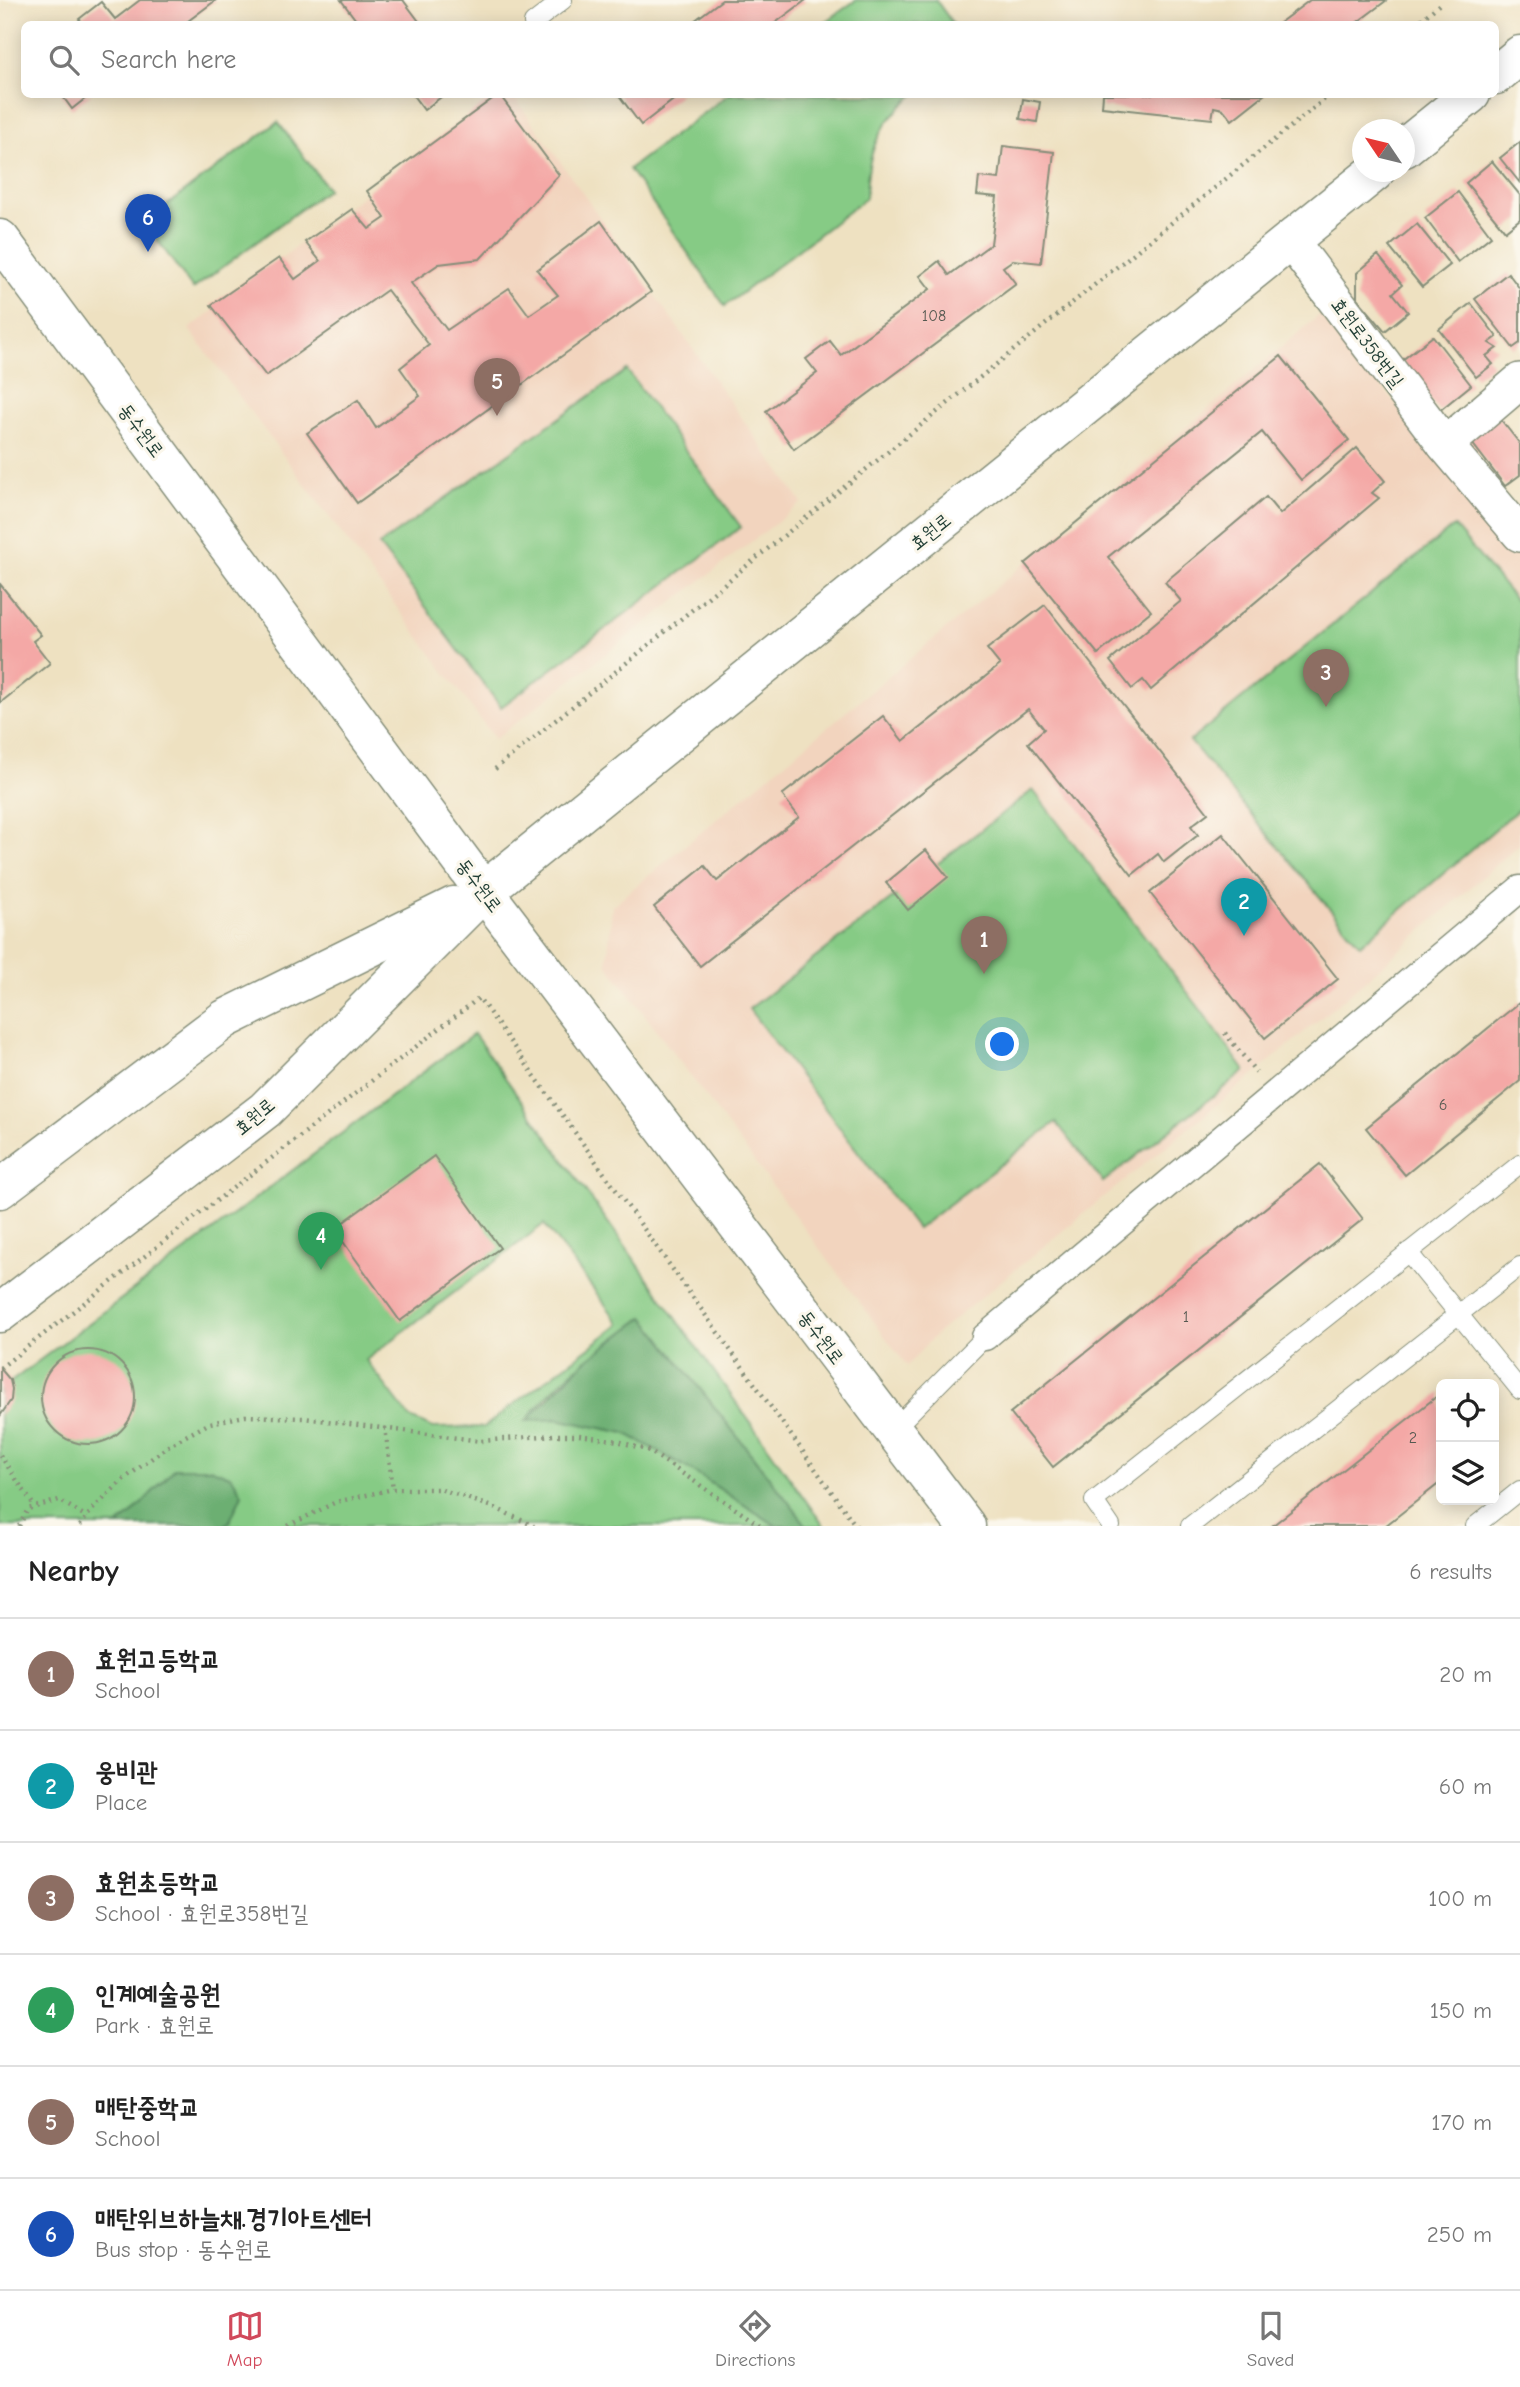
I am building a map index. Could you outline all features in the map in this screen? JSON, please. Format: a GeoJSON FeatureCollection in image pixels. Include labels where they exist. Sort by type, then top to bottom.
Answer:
{"type":"FeatureCollection","features":[{"type":"Feature","properties":{"kind":"street"},"geometry":{"type":"LineString","coordinates":[[1499,72],[1520,55]]}},
{"type":"Feature","properties":{"kind":"street"},"geometry":{"type":"LineString","coordinates":[[1415,140],[1466,98]]}},
{"type":"Feature","properties":{"kind":"street","name":"효원로"},"geometry":{"type":"LineString","coordinates":[[0,1313],[265,1110],[484,891],[1362,182]]}},
{"type":"Feature","properties":{"kind":"street","name":"동수원로"},"geometry":{"type":"LineString","coordinates":[[0,239],[484,891],[966,1526]]}},
{"type":"Feature","properties":{"kind":"street","name":"효원로358번길"},"geometry":{"type":"LineString","coordinates":[[1290,240],[1445,445],[1520,534]]}},
{"type":"Feature","properties":{"kind":"street"},"geometry":{"type":"LineString","coordinates":[[1445,445],[1520,381]]}},
{"type":"Feature","properties":{"kind":"street"},"geometry":{"type":"LineString","coordinates":[[985,1337],[1520,889]]}},
{"type":"Feature","properties":{"kind":"street","name":"효원로"},"geometry":{"type":"LineString","coordinates":[[0,1189],[225,1019],[484,891]]}},
{"type":"Feature","properties":{"kind":"lane"},"geometry":{"type":"LineString","coordinates":[[536,21],[563,0]]}},
{"type":"Feature","properties":{"kind":"lane"},"geometry":{"type":"LineString","coordinates":[[1111,1526],[1094,1502],[1520,1164]]}},
{"type":"Feature","properties":{"kind":"lane"},"geometry":{"type":"LineString","coordinates":[[1408,1252],[1520,1390]]}},
{"type":"Feature","properties":{"kind":"lane"},"geometry":{"type":"LineString","coordinates":[[1191,1526],[1520,1266]]}},
{"type":"Feature","properties":{"kind":"lane"},"geometry":{"type":"LineString","coordinates":[[892,1430],[985,1337]]}},
{"type":"Feature","properties":{"kind":"lane"},"geometry":{"type":"LineString","coordinates":[[1475,1526],[1520,1490]]}},
{"type":"Feature","properties":{"kind":"path"},"geometry":{"type":"LineString","coordinates":[[1420,21],[1442,2]]}},
{"type":"Feature","properties":{"kind":"path"},"geometry":{"type":"LineString","coordinates":[[495,769],[1160,235],[1326,98]]}},
{"type":"Feature","properties":{"kind":"path"},"geometry":{"type":"LineString","coordinates":[[0,1368],[479,998],[856,1526]]}},
{"type":"Feature","properties":{"kind":"path"},"geometry":{"type":"LineString","coordinates":[[1225,1033],[1274,1095]]}},
{"type":"Feature","properties":{"kind":"path"},"geometry":{"type":"LineString","coordinates":[[80,1526],[124,1479],[171,1444],[210,1423],[245,1416],[304,1418],[481,1441],[579,1435],[618,1441],[649,1451],[761,1526]]}},
{"type":"Feature","properties":{"kind":"path"},"geometry":{"type":"LineString","coordinates":[[385,1427],[393,1489]]}},
{"type":"Feature","properties":{"kind":"path"},"geometry":{"type":"LineString","coordinates":[[0,1455],[35,1507]]}},
{"type":"Feature","properties":{"kind":"path"},"geometry":{"type":"LineString","coordinates":[[288,1526],[336,1502],[393,1489],[440,1489],[493,1507],[534,1526]]}},
{"type":"Feature","properties":{"kind":"path"},"geometry":{"type":"LineString","coordinates":[[19,1526],[28,1508],[59,1500],[87,1517]]}},
{"type":"Feature","properties":{"kind":"shaded area"},"geometry":{"type":"Polygon","coordinates":[[[490,98],[515,98],[802,503],[495,739],[189,329],[490,98]]]}},
{"type":"Feature","properties":{"kind":"shaded area"},"geometry":{"type":"Polygon","coordinates":[[[1322,313],[1520,557],[1520,844],[1256,1073],[935,1335],[907,1366],[607,964],[612,906],[1322,313]]]}},
{"type":"Feature","properties":{"kind":"green space"},"geometry":{"type":"Polygon","coordinates":[[[856,0],[936,0],[951,21],[827,21],[856,0]]]}},
{"type":"Feature","properties":{"kind":"green space"},"geometry":{"type":"Polygon","coordinates":[[[724,98],[911,98],[891,117],[877,140],[869,167],[866,198],[725,306],[629,169],[724,98]]]}},
{"type":"Feature","properties":{"kind":"green space"},"geometry":{"type":"Polygon","coordinates":[[[278,122],[328,189],[193,289],[144,222],[278,122]]]}},
{"type":"Feature","properties":{"kind":"green space"},"geometry":{"type":"Polygon","coordinates":[[[627,370],[741,527],[501,707],[379,545],[627,370]]]}},
{"type":"Feature","properties":{"kind":"green space"},"geometry":{"type":"Polygon","coordinates":[[[1454,526],[1520,605],[1520,808],[1360,945],[1190,741],[1454,526]]]}},
{"type":"Feature","properties":{"kind":"green space"},"geometry":{"type":"Polygon","coordinates":[[[1033,790],[1245,1071],[1103,1182],[1056,1122],[917,1229],[749,1009],[1033,790]]]}},
{"type":"Feature","properties":{"kind":"green space"},"geometry":{"type":"Polygon","coordinates":[[[474,1034],[824,1526],[807,1526],[644,1317],[566,1377],[527,1420],[557,1419],[625,1433],[689,1469],[777,1526],[224,1526],[230,1520],[232,1477],[210,1468],[175,1468],[132,1514],[117,1526],[0,1526],[0,1390],[474,1034]],[[544,1224],[366,1360],[410,1418],[433,1428],[484,1427],[620,1324],[544,1224]]]}},
{"type":"Feature","properties":{"kind":"green space"},"geometry":{"type":"Polygon","coordinates":[[[644,1317],[807,1526],[777,1526],[689,1469],[625,1433],[557,1419],[526,1421],[583,1363],[644,1317]]]}},
{"type":"Feature","properties":{"kind":"green space"},"geometry":{"type":"Polygon","coordinates":[[[175,1468],[210,1468],[232,1477],[242,1494],[230,1521],[224,1526],[117,1526],[132,1514],[175,1468]]]}},
{"type":"Feature","properties":{"kind":"building"},"geometry":{"type":"Polygon","coordinates":[[[140,0],[216,0],[188,21],[79,19],[101,2],[115,19],[140,0]]]}},
{"type":"Feature","properties":{"kind":"building"},"geometry":{"type":"Polygon","coordinates":[[[341,0],[403,0],[419,21],[357,21],[341,0]]]}},
{"type":"Feature","properties":{"kind":"building"},"geometry":{"type":"Polygon","coordinates":[[[722,0],[806,0],[778,21],[694,21],[722,0]]]}},
{"type":"Feature","properties":{"kind":"building"},"geometry":{"type":"Polygon","coordinates":[[[1310,0],[1387,0],[1359,21],[1282,21],[1310,0]]]}},
{"type":"Feature","properties":{"kind":"building"},"geometry":{"type":"Polygon","coordinates":[[[64,98],[86,98],[72,109],[64,98]]]}},
{"type":"Feature","properties":{"kind":"building"},"geometry":{"type":"Polygon","coordinates":[[[415,98],[440,98],[424,110],[415,98]]]}},
{"type":"Feature","properties":{"kind":"building"},"geometry":{"type":"Polygon","coordinates":[[[494,98],[502,98],[559,175],[480,259],[439,264],[411,283],[447,330],[509,288],[529,315],[558,295],[537,270],[601,221],[651,292],[357,503],[307,433],[358,400],[376,428],[420,396],[400,368],[429,345],[387,290],[266,376],[211,305],[279,258],[295,279],[320,261],[305,242],[352,209],[369,229],[385,218],[367,191],[494,98]]]}},
{"type":"Feature","properties":{"kind":"building"},"geometry":{"type":"Polygon","coordinates":[[[621,98],[676,98],[641,125],[621,98]]]}},
{"type":"Feature","properties":{"kind":"building"},"geometry":{"type":"Polygon","coordinates":[[[1103,98],[1260,98],[1232,120],[1223,109],[1214,107],[1212,119],[1102,107],[1103,98]]]}},
{"type":"Feature","properties":{"kind":"building"},"geometry":{"type":"Polygon","coordinates":[[[1023,99],[1040,102],[1037,122],[1020,119],[1023,99]]]}},
{"type":"Feature","properties":{"kind":"building"},"geometry":{"type":"Polygon","coordinates":[[[1520,142],[1520,183],[1500,158],[1520,142]]]}},
{"type":"Feature","properties":{"kind":"building"},"geometry":{"type":"Polygon","coordinates":[[[1003,146],[1054,152],[1041,263],[1013,260],[1003,267],[1016,284],[794,449],[766,411],[817,373],[806,359],[830,341],[841,355],[930,289],[920,276],[939,261],[949,275],[991,244],[997,197],[977,195],[979,177],[999,179],[1003,146]]]}},
{"type":"Feature","properties":{"kind":"building"},"geometry":{"type":"Polygon","coordinates":[[[1492,161],[1520,195],[1520,219],[1505,231],[1466,183],[1492,161]]]}},
{"type":"Feature","properties":{"kind":"building"},"geometry":{"type":"Polygon","coordinates":[[[1458,192],[1491,236],[1458,262],[1425,218],[1458,192]]]}},
{"type":"Feature","properties":{"kind":"building"},"geometry":{"type":"Polygon","coordinates":[[[1417,224],[1450,265],[1422,287],[1389,247],[1417,224]]]}},
{"type":"Feature","properties":{"kind":"building"},"geometry":{"type":"Polygon","coordinates":[[[1378,255],[1402,285],[1393,293],[1408,312],[1385,331],[1357,298],[1357,273],[1378,255]]]}},
{"type":"Feature","properties":{"kind":"building"},"geometry":{"type":"Polygon","coordinates":[[[1508,273],[1520,289],[1520,343],[1513,348],[1475,299],[1508,273]]]}},
{"type":"Feature","properties":{"kind":"building"},"geometry":{"type":"Polygon","coordinates":[[[1471,303],[1497,337],[1489,343],[1497,348],[1486,356],[1493,364],[1476,377],[1439,329],[1471,303]]]}},
{"type":"Feature","properties":{"kind":"building"},"geometry":{"type":"Polygon","coordinates":[[[1433,336],[1471,385],[1439,411],[1401,361],[1433,336]]]}},
{"type":"Feature","properties":{"kind":"building"},"geometry":{"type":"Polygon","coordinates":[[[1281,356],[1349,440],[1301,480],[1262,432],[1108,557],[1151,611],[1098,654],[1025,564],[1281,356]]]}},
{"type":"Feature","properties":{"kind":"building"},"geometry":{"type":"Polygon","coordinates":[[[1498,416],[1520,444],[1520,475],[1505,486],[1469,439],[1498,416]]]}},
{"type":"Feature","properties":{"kind":"building"},"geometry":{"type":"Polygon","coordinates":[[[1357,448],[1385,481],[1372,493],[1379,498],[1151,690],[1143,680],[1132,689],[1110,661],[1181,601],[1165,582],[1266,497],[1280,514],[1357,448]]]}},
{"type":"Feature","properties":{"kind":"building"},"geometry":{"type":"Polygon","coordinates":[[[0,584],[41,635],[33,641],[50,663],[0,703],[0,584]]]}},
{"type":"Feature","properties":{"kind":"building"},"geometry":{"type":"Polygon","coordinates":[[[1045,605],[1208,813],[1191,826],[1198,835],[1164,862],[1158,854],[1132,875],[1028,743],[1044,729],[1028,709],[700,966],[654,907],[705,866],[717,881],[799,817],[782,795],[883,716],[903,741],[1000,665],[987,649],[1045,605]]]}},
{"type":"Feature","properties":{"kind":"building"},"geometry":{"type":"Polygon","coordinates":[[[1223,834],[1338,979],[1265,1038],[1150,893],[1223,834]]]}},
{"type":"Feature","properties":{"kind":"building"},"geometry":{"type":"Polygon","coordinates":[[[926,850],[948,877],[908,910],[886,883],[926,850]]]}},
{"type":"Feature","properties":{"kind":"building"},"geometry":{"type":"Polygon","coordinates":[[[1520,1002],[1520,1081],[1405,1175],[1366,1128],[1520,1002]]]}},
{"type":"Feature","properties":{"kind":"building"},"geometry":{"type":"Polygon","coordinates":[[[434,1156],[500,1248],[400,1321],[334,1229],[434,1156]]]}},
{"type":"Feature","properties":{"kind":"building"},"geometry":{"type":"Polygon","coordinates":[[[1320,1164],[1363,1219],[1053,1467],[1010,1413],[1320,1164]]]}},
{"type":"Feature","properties":{"kind":"building"},"geometry":{"type":"Polygon","coordinates":[[[88,1350],[106,1353],[121,1364],[132,1379],[135,1397],[132,1415],[121,1430],[106,1441],[88,1444],[70,1441],[55,1430],[44,1415],[41,1397],[44,1379],[55,1364],[70,1353],[88,1350]]]}},
{"type":"Feature","properties":{"kind":"building"},"geometry":{"type":"Polygon","coordinates":[[[0,1368],[10,1380],[12,1389],[11,1400],[0,1416],[0,1368]]]}},
{"type":"Feature","properties":{"kind":"building"},"geometry":{"type":"Polygon","coordinates":[[[1436,1397],[1436,1486],[1385,1526],[1272,1526],[1436,1397]]]}},
{"type":"Feature","properties":{"kind":"place","name":"매탄위브하늘채.경기아트센터"},"geometry":{"type":"Point","coordinates":[148,252]}},
{"type":"Feature","properties":{"kind":"place","name":"매탄중학교"},"geometry":{"type":"Point","coordinates":[497,416]}},
{"type":"Feature","properties":{"kind":"place","name":"효원초등학교"},"geometry":{"type":"Point","coordinates":[1326,707]}},
{"type":"Feature","properties":{"kind":"place","name":"웅비관"},"geometry":{"type":"Point","coordinates":[1244,936]}},
{"type":"Feature","properties":{"kind":"place","name":"효원고등학교"},"geometry":{"type":"Point","coordinates":[984,974]}},
{"type":"Feature","properties":{"kind":"place","name":"인계예술공원"},"geometry":{"type":"Point","coordinates":[321,1270]}}]}
